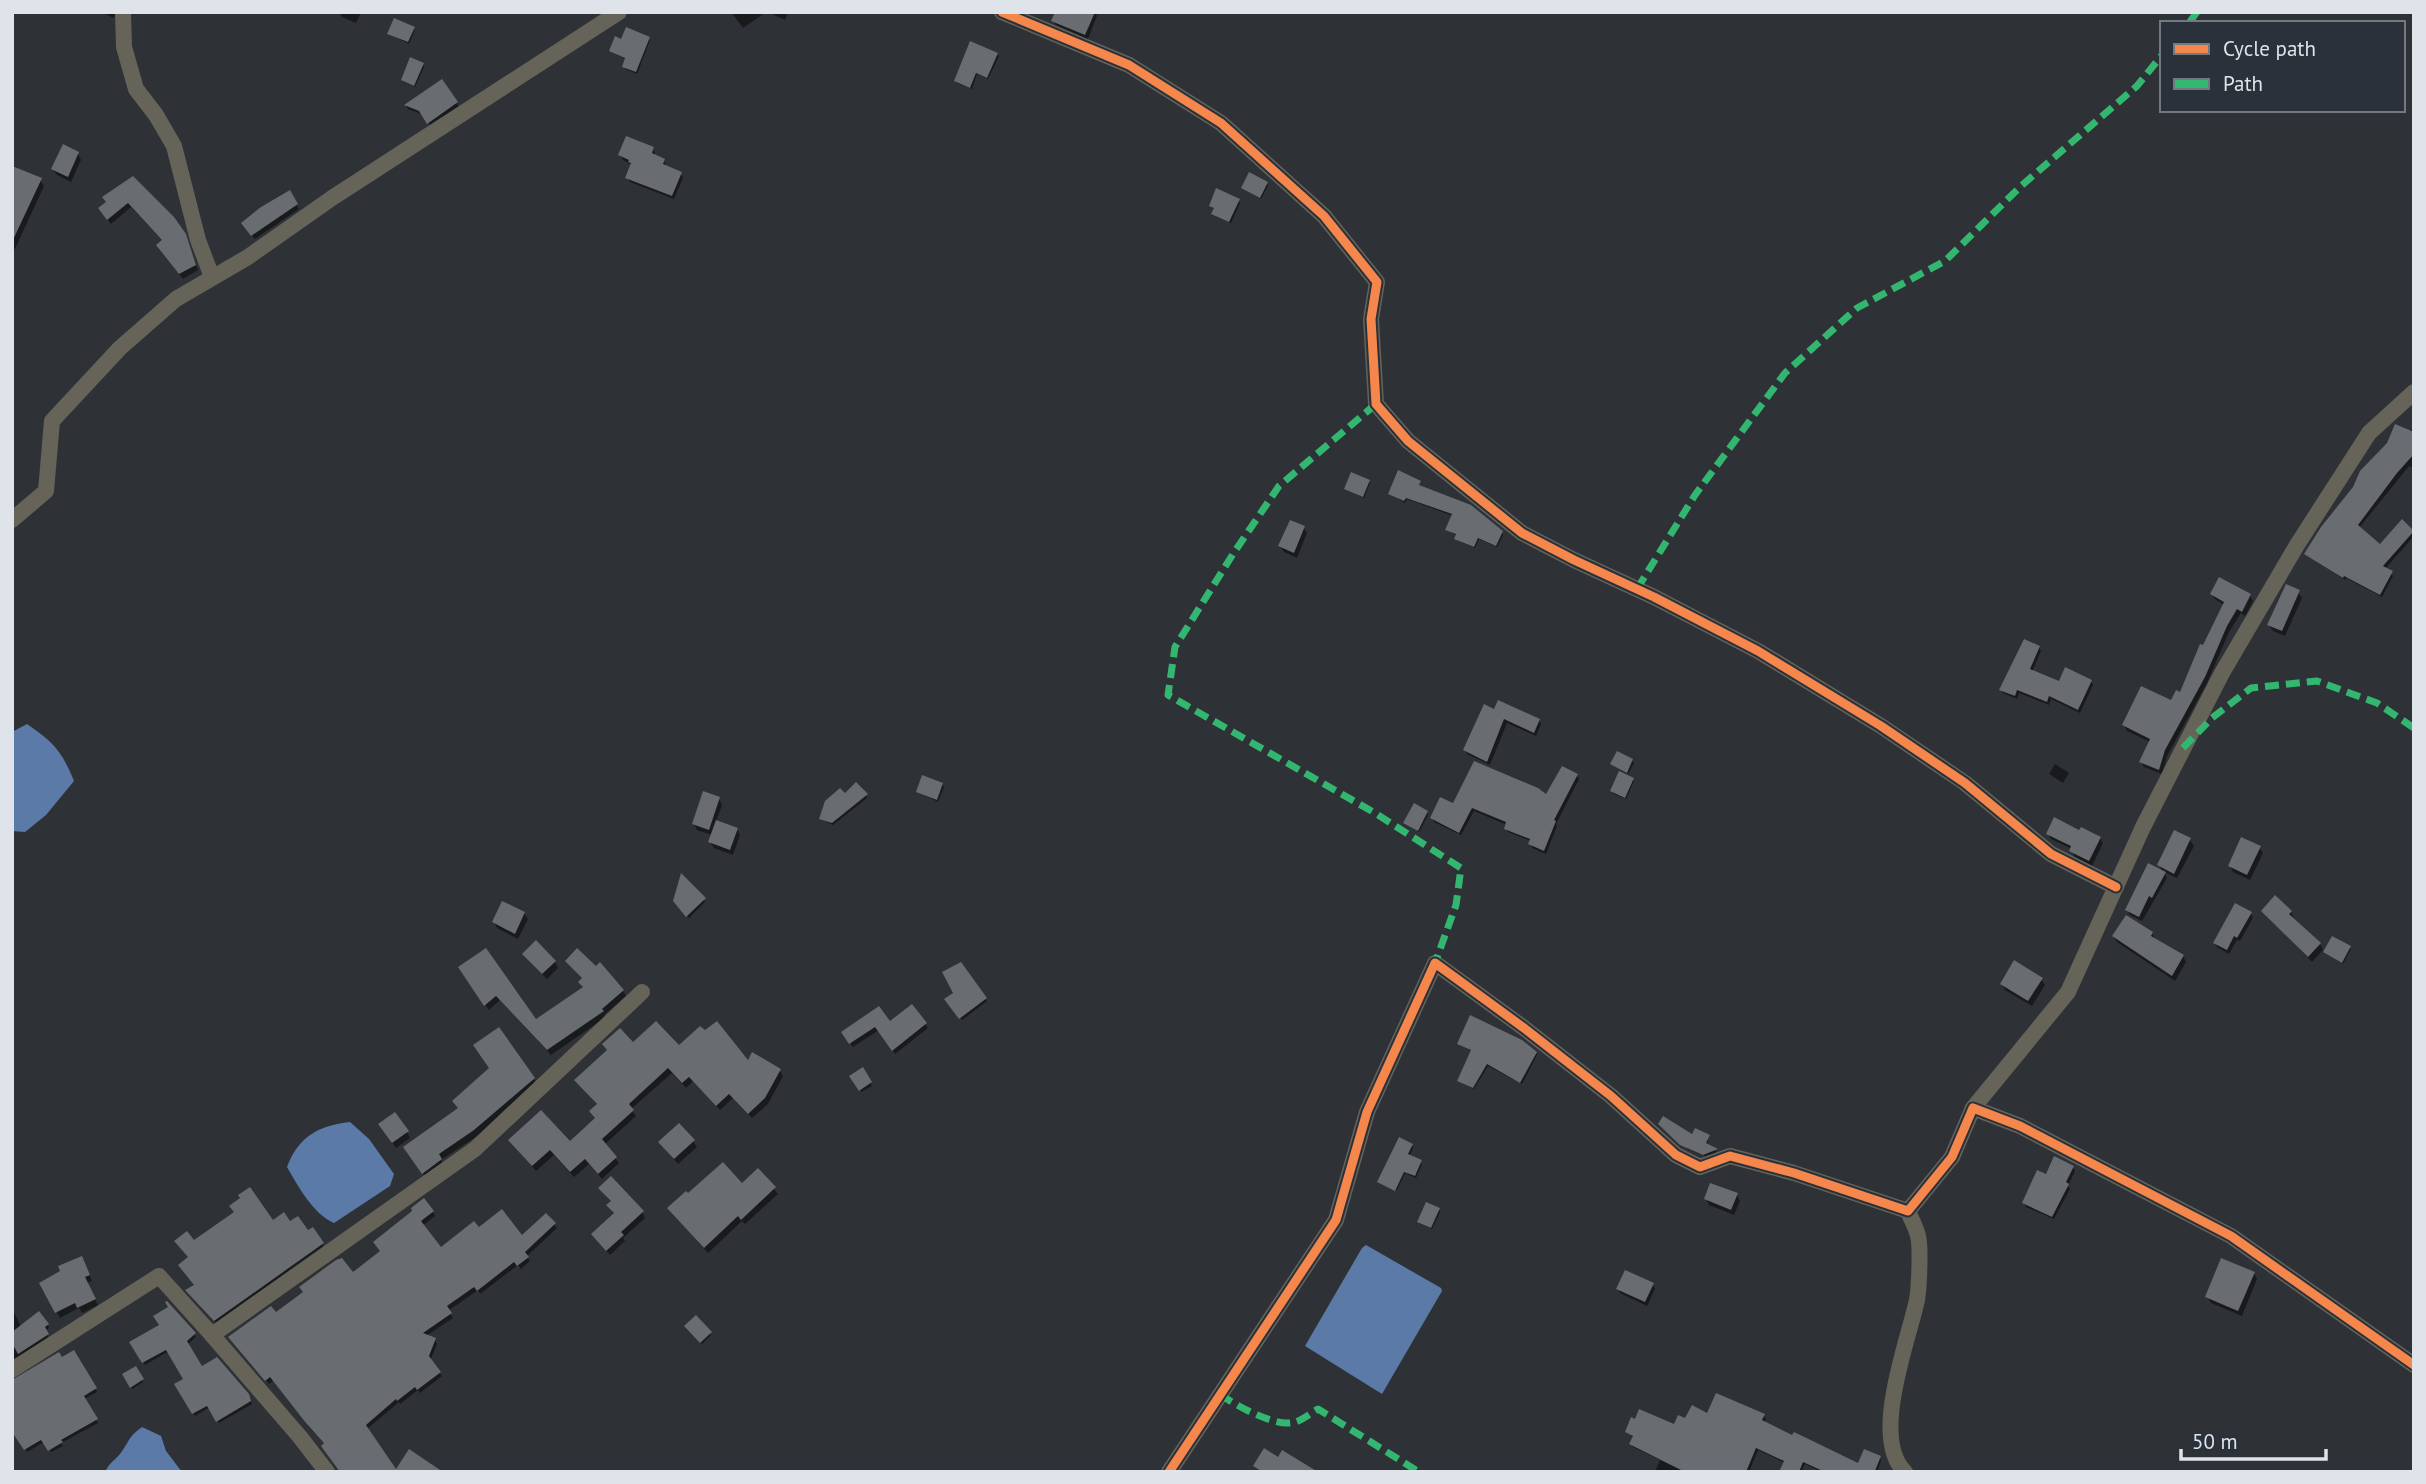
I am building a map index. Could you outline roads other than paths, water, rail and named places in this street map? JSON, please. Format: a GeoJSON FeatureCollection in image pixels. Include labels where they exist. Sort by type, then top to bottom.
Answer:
{"type":"FeatureCollection","features":[{"type":"Feature","properties":{"kind":"street"},"geometry":{"type":"LineString","coordinates":[[123,12],[124,47],[136,89],[156,115],[174,146],[198,240],[212,277]]}},
{"type":"Feature","properties":{"kind":"street"},"geometry":{"type":"LineString","coordinates":[[12,520],[46,491],[52,421],[120,348],[176,299],[248,257],[332,198],[619,12]]}},
{"type":"Feature","properties":{"kind":"street"},"geometry":{"type":"LineString","coordinates":[[1002,12],[1129,65],[1221,123],[1324,216],[1377,282],[1371,319],[1376,404],[1408,441],[1522,533],[1758,651],[1881,726],[1965,783],[2052,854],[2116,887]]}},
{"type":"Feature","properties":{"kind":"street"},"geometry":{"type":"LineString","coordinates":[[1908,1211],[1952,1157],[1973,1108],[2068,992],[2143,827],[2222,673],[2297,545],[2369,433],[2414,392]]}},
{"type":"Feature","properties":{"kind":"street"},"geometry":{"type":"LineString","coordinates":[[1169,1472],[1336,1220],[1367,1112],[1435,963],[1611,1096],[1676,1155],[1700,1167],[1730,1156],[1794,1173],[1908,1211],[1919,1237],[1917,1298],[1896,1378],[1890,1431],[1898,1465],[1905,1472]]}},
{"type":"Feature","properties":{"kind":"street"},"geometry":{"type":"LineString","coordinates":[[212,1335],[475,1149],[642,992]]}},
{"type":"Feature","properties":{"kind":"street"},"geometry":{"type":"LineString","coordinates":[[1973,1108],[2020,1126],[2231,1236],[2414,1365]]}},
{"type":"Feature","properties":{"kind":"street"},"geometry":{"type":"LineString","coordinates":[[12,1370],[159,1276],[300,1437],[327,1472]]}},
{"type":"Feature","properties":{"kind":"water"},"geometry":{"type":"Polygon","coordinates":[[[27,724],[56,748],[74,781],[46,815],[25,832],[12,831],[12,732],[27,724]]]}},
{"type":"Feature","properties":{"kind":"water"},"geometry":{"type":"Polygon","coordinates":[[[350,1122],[369,1139],[394,1174],[390,1186],[334,1223],[313,1206],[287,1167],[297,1147],[311,1134],[328,1126],[350,1122]]]}},
{"type":"Feature","properties":{"kind":"water"},"geometry":{"type":"Polygon","coordinates":[[[1366,1245],[1442,1291],[1382,1394],[1305,1346],[1366,1245]]]}},
{"type":"Feature","properties":{"kind":"water"},"geometry":{"type":"Polygon","coordinates":[[[142,1427],[161,1436],[166,1451],[182,1472],[105,1472],[131,1437],[142,1427]]]}}]}
